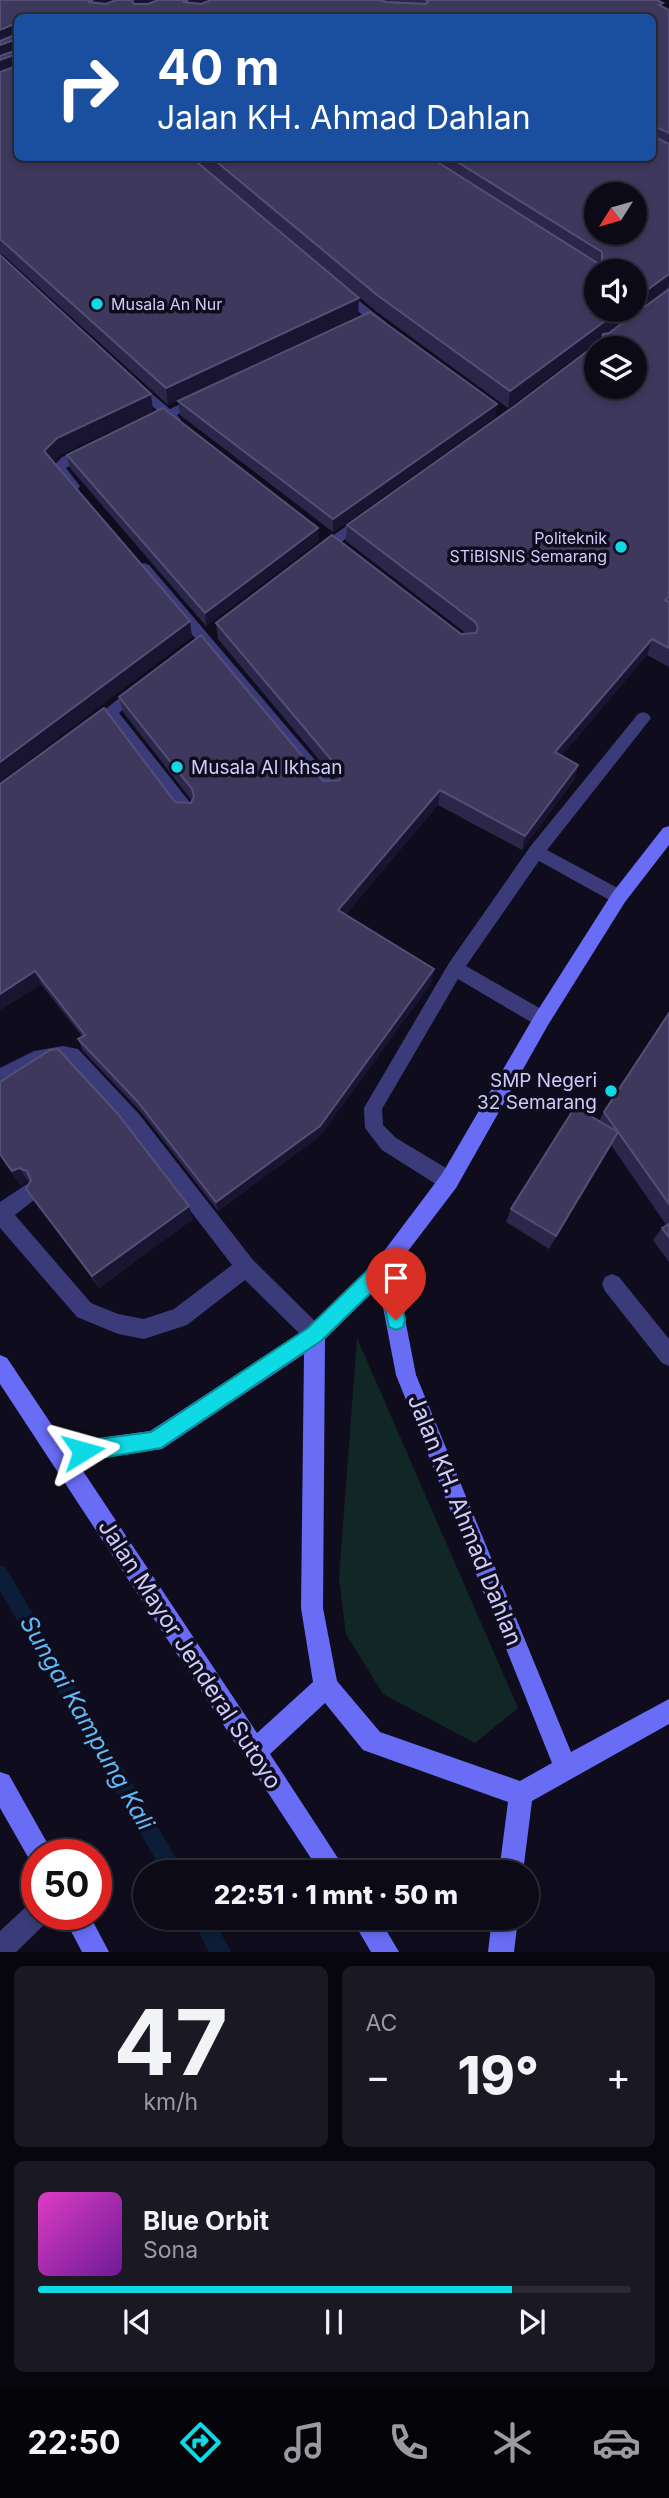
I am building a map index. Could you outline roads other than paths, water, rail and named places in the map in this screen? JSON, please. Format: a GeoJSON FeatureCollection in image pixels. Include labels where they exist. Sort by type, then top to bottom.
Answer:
{"type":"FeatureCollection","features":[{"type":"Feature","properties":{"kind":"main road"},"geometry":{"type":"LineString","coordinates":[[60,1454],[154,1441],[315,1335],[386,1266],[449,1181],[542,1019],[619,897],[669,833]]}},
{"type":"Feature","properties":{"kind":"main road","name":"Jalan KH. Ahmad Dahlan"},"geometry":{"type":"LineString","coordinates":[[386,1266],[407,1375],[566,1769]]}},
{"type":"Feature","properties":{"kind":"main road"},"geometry":{"type":"LineString","coordinates":[[315,1335],[312,1608],[326,1686],[372,1741],[521,1794],[669,1711]]}},
{"type":"Feature","properties":{"kind":"main road","name":"Jalan Mayor Jenderal Sutoyo"},"geometry":{"type":"LineString","coordinates":[[0,1365],[326,1860]]}},
{"type":"Feature","properties":{"kind":"main road"},"geometry":{"type":"LineString","coordinates":[[254,1752],[326,1686]]}},
{"type":"Feature","properties":{"kind":"main road"},"geometry":{"type":"LineString","coordinates":[[0,1784],[32,1839]]}},
{"type":"Feature","properties":{"kind":"main road"},"geometry":{"type":"LineString","coordinates":[[513,1860],[521,1794]]}},
{"type":"Feature","properties":{"kind":"main road"},"geometry":{"type":"LineString","coordinates":[[84,1930],[96,1952]]}},
{"type":"Feature","properties":{"kind":"main road"},"geometry":{"type":"LineString","coordinates":[[371,1930],[386,1952]]}},
{"type":"Feature","properties":{"kind":"main road"},"geometry":{"type":"LineString","coordinates":[[500,1952],[503,1930]]}},
{"type":"Feature","properties":{"kind":"street"},"geometry":{"type":"LineString","coordinates":[[330,282],[365,320],[392,332]]}},
{"type":"Feature","properties":{"kind":"street"},"geometry":{"type":"LineString","coordinates":[[129,378],[190,432]]}},
{"type":"Feature","properties":{"kind":"street"},"geometry":{"type":"LineString","coordinates":[[143,426],[216,392]]}},
{"type":"Feature","properties":{"kind":"street"},"geometry":{"type":"LineString","coordinates":[[87,502],[58,468],[66,460],[105,443]]}},
{"type":"Feature","properties":{"kind":"street"},"geometry":{"type":"LineString","coordinates":[[312,558],[328,537],[377,510]]}},
{"type":"Feature","properties":{"kind":"street"},"geometry":{"type":"LineString","coordinates":[[328,537],[348,551]]}},
{"type":"Feature","properties":{"kind":"street"},"geometry":{"type":"LineString","coordinates":[[133,555],[331,790]]}},
{"type":"Feature","properties":{"kind":"street"},"geometry":{"type":"LineString","coordinates":[[75,739],[153,679]]}},
{"type":"Feature","properties":{"kind":"street"},"geometry":{"type":"LineString","coordinates":[[110,712],[186,810]]}},
{"type":"Feature","properties":{"kind":"street"},"geometry":{"type":"LineString","coordinates":[[449,1181],[389,1144],[374,1128],[373,1108],[455,968],[536,852],[643,718]]}},
{"type":"Feature","properties":{"kind":"street"},"geometry":{"type":"LineString","coordinates":[[536,852],[619,897]]}},
{"type":"Feature","properties":{"kind":"street"},"geometry":{"type":"LineString","coordinates":[[455,968],[542,1019]]}},
{"type":"Feature","properties":{"kind":"street"},"geometry":{"type":"LineString","coordinates":[[0,1079],[19,1066],[58,1052],[72,1055],[246,1267],[315,1335]]}},
{"type":"Feature","properties":{"kind":"street"},"geometry":{"type":"LineString","coordinates":[[27,1193],[1,1213],[84,1310],[118,1324],[144,1329],[180,1318],[246,1267]]}},
{"type":"Feature","properties":{"kind":"street"},"geometry":{"type":"LineString","coordinates":[[612,1284],[669,1356]]}},
{"type":"Feature","properties":{"kind":"street"},"geometry":{"type":"LineString","coordinates":[[0,1949],[21,1929]]}},
{"type":"Feature","properties":{"kind":"waterway","name":"Sungai Kampung Kali"},"geometry":{"type":"LineString","coordinates":[[0,1574],[167,1860]]}},
{"type":"Feature","properties":{"kind":"waterway","name":"Sungai Kampung Kali"},"geometry":{"type":"LineString","coordinates":[[208,1930],[221,1952]]}},
{"type":"Feature","properties":{"kind":"place","name":"Musala An Nur"},"geometry":{"type":"Point","coordinates":[97,304]}},
{"type":"Feature","properties":{"kind":"place","name":"Politeknik STiBISNIS Semarang"},"geometry":{"type":"Point","coordinates":[621,547]}},
{"type":"Feature","properties":{"kind":"place","name":"Musala Al Ikhsan"},"geometry":{"type":"Point","coordinates":[177,767]}},
{"type":"Feature","properties":{"kind":"place","name":"SMP Negeri 32 Semarang"},"geometry":{"type":"Point","coordinates":[611,1091]}}]}
